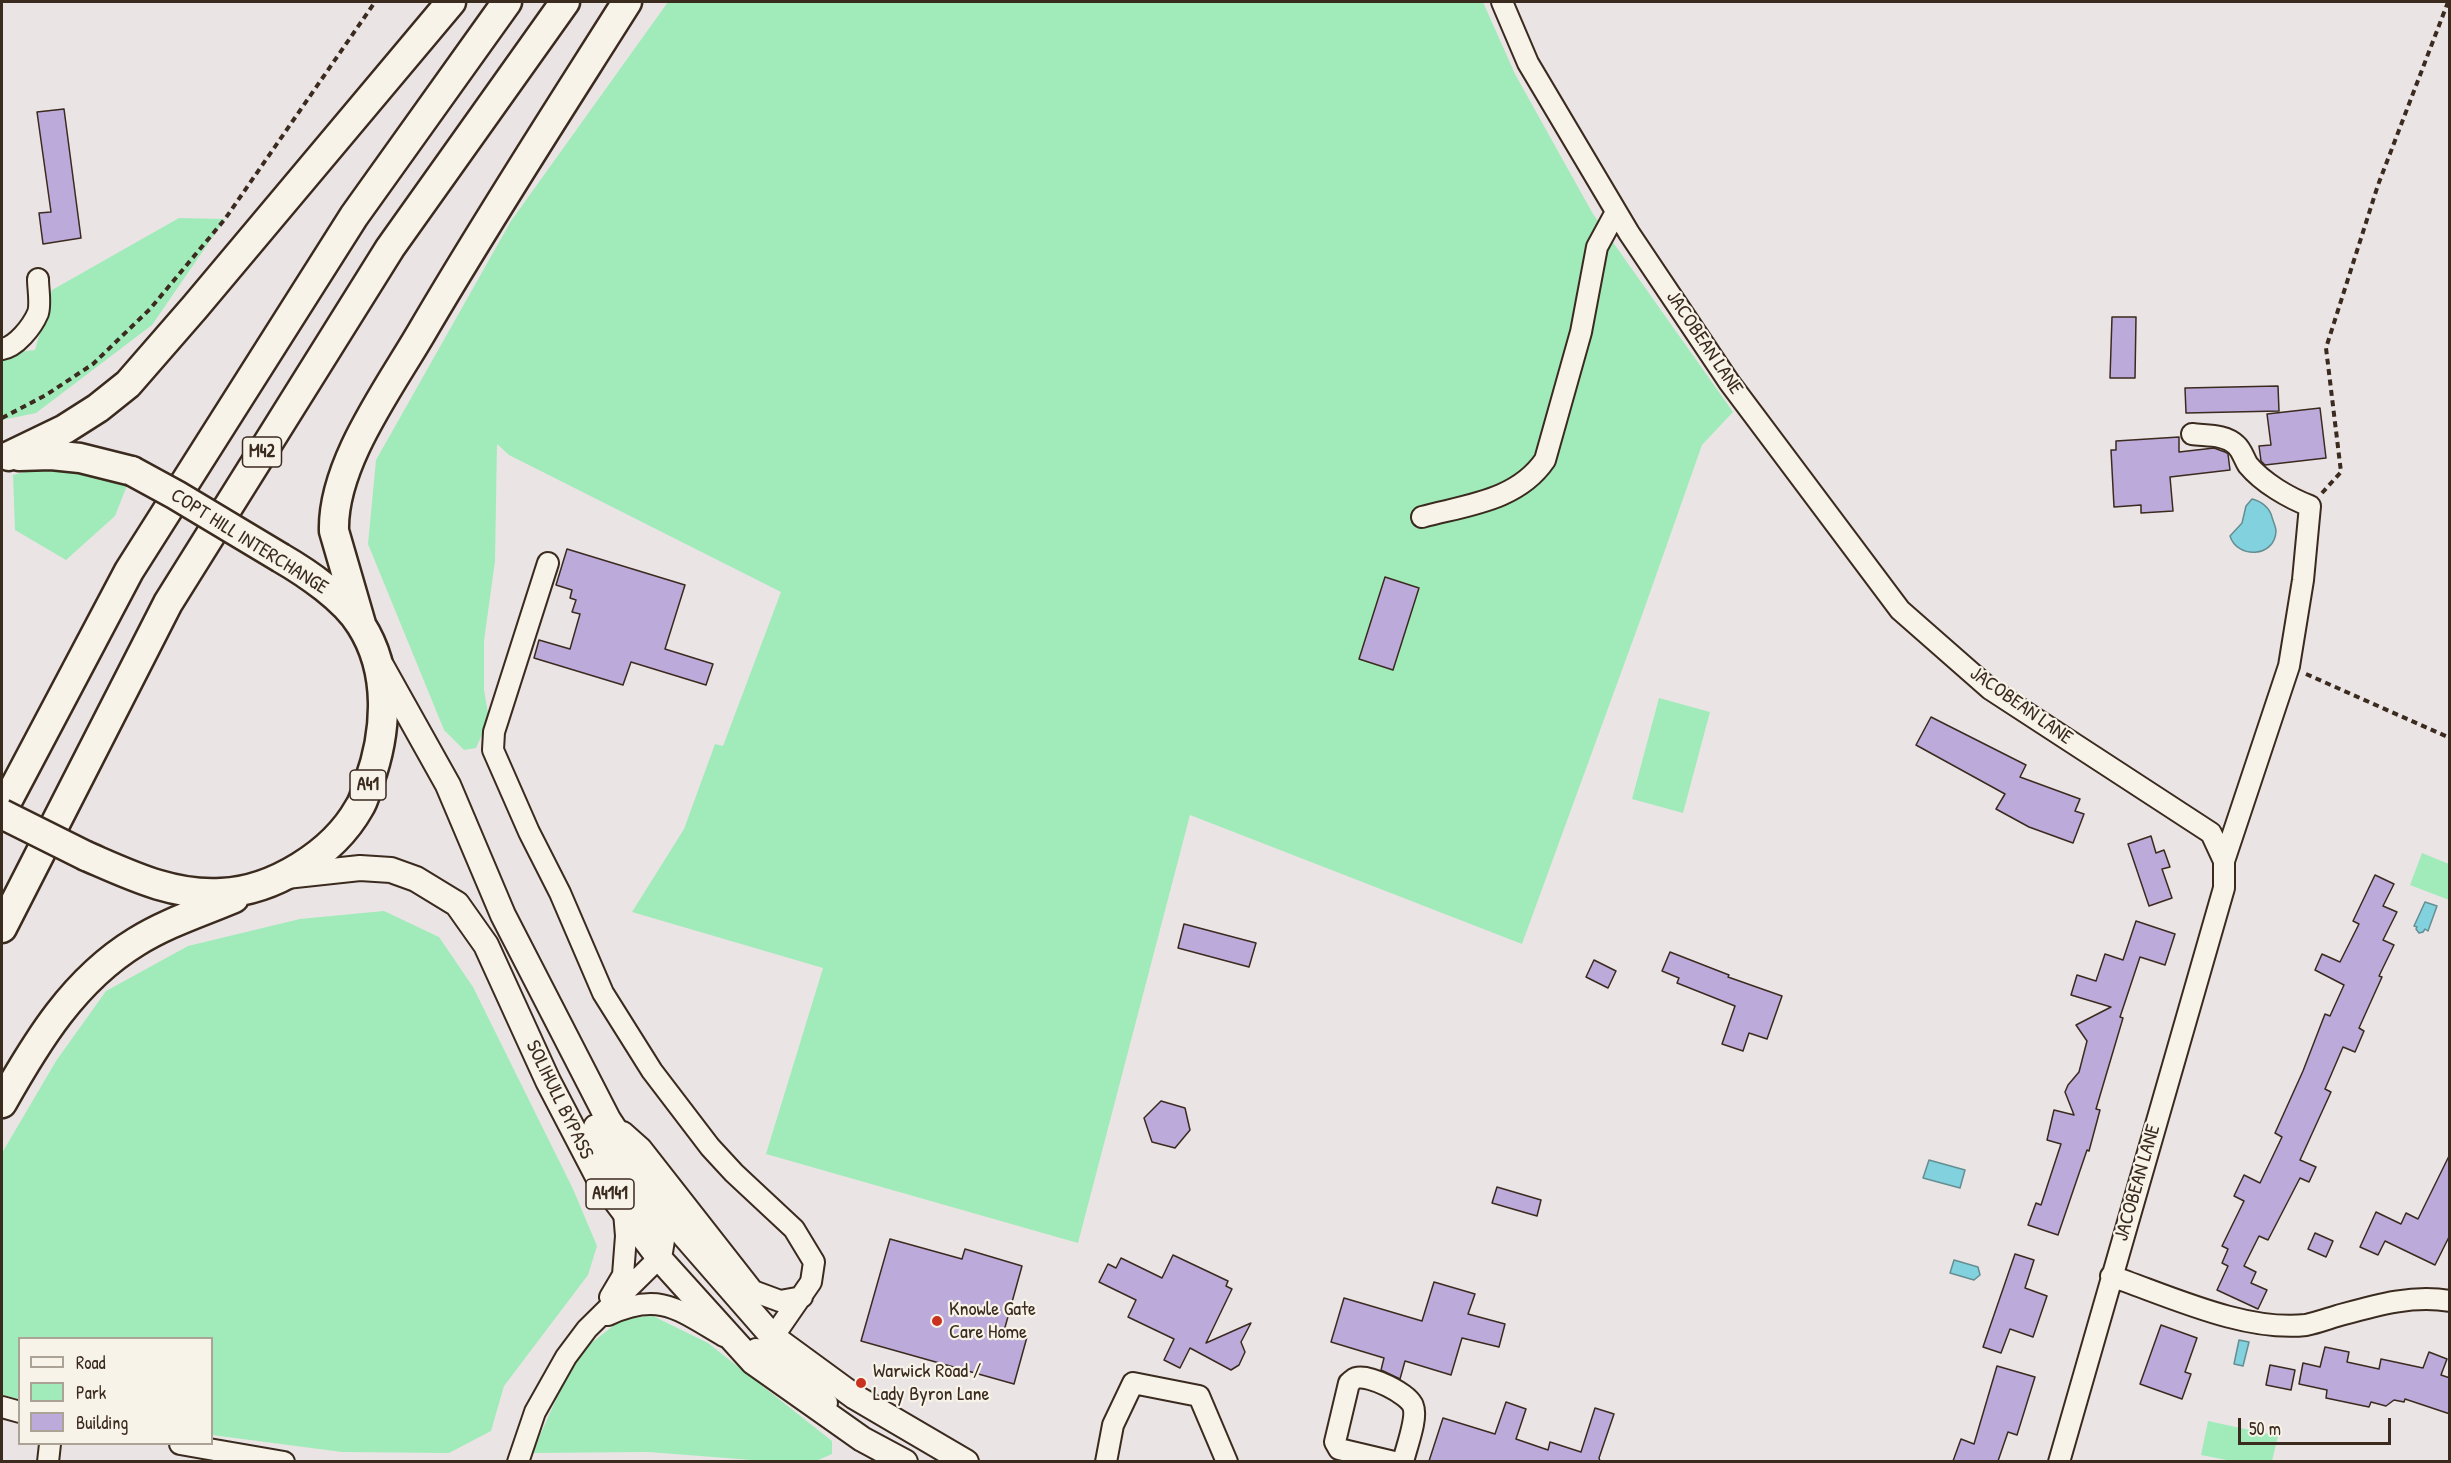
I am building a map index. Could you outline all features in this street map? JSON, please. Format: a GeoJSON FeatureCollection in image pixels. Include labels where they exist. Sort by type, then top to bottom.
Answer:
{"type":"FeatureCollection","features":[{"type":"Feature","properties":{"kind":"highway"},"geometry":{"type":"LineString","coordinates":[[5,457],[65,429],[98,408],[128,384],[195,308],[451,2]]}},
{"type":"Feature","properties":{"kind":"highway","name":"M42"},"geometry":{"type":"LineString","coordinates":[[2,812],[129,571],[354,216],[507,2]]}},
{"type":"Feature","properties":{"kind":"highway","name":"M42"},"geometry":{"type":"LineString","coordinates":[[2,928],[168,603],[390,248],[565,2]]}},
{"type":"Feature","properties":{"kind":"highway"},"geometry":{"type":"LineString","coordinates":[[361,624],[334,531],[334,515],[342,480],[358,442],[464,260],[627,2]]}},
{"type":"Feature","properties":{"kind":"highway","name":"COPT HILL INTERCHANGE"},"geometry":{"type":"LineString","coordinates":[[2,812],[86,856],[157,886],[195,893],[222,893],[260,887],[286,876],[334,842],[360,808],[380,750],[384,718],[379,662],[361,624],[326,587],[177,495],[132,471],[80,458],[51,455],[5,457]]}},
{"type":"Feature","properties":{"kind":"highway"},"geometry":{"type":"LineString","coordinates":[[2,1103],[47,1028],[80,987],[108,960],[157,930],[260,887]]}},
{"type":"Feature","properties":{"kind":"main road","name":"SOLIHULL BYPASS"},"geometry":{"type":"LineString","coordinates":[[379,662],[448,785],[503,915],[566,1040]]}},
{"type":"Feature","properties":{"kind":"main road","name":"SOLIHULL BYPASS"},"geometry":{"type":"LineString","coordinates":[[286,876],[360,868],[391,870],[416,879],[457,904],[486,945],[577,1140],[598,1177],[658,1258],[753,1362],[862,1440],[905,1461]]}},
{"type":"Feature","properties":{"kind":"main road","name":"A4141"},"geometry":{"type":"LineString","coordinates":[[566,1040],[608,1119],[647,1180],[684,1235],[770,1344],[966,1461]]}},
{"type":"Feature","properties":{"kind":"main road"},"geometry":{"type":"LineString","coordinates":[[566,1040],[579,1092],[629,1187],[658,1228],[662,1240],[658,1258]]}},
{"type":"Feature","properties":{"kind":"street","name":"JACOBEAN LANE"},"geometry":{"type":"LineString","coordinates":[[1502,2],[1528,63],[1616,212],[1730,382],[1900,610],[1990,688],[2211,833],[2224,861],[2223,888],[2059,1461]]}},
{"type":"Feature","properties":{"kind":"street"},"geometry":{"type":"LineString","coordinates":[[1422,517],[1503,496],[1535,475],[1545,460],[1581,332],[1597,247],[1616,212]]}},
{"type":"Feature","properties":{"kind":"street"},"geometry":{"type":"LineString","coordinates":[[2,349],[9,348],[27,330],[38,311],[38,279]]}},
{"type":"Feature","properties":{"kind":"street"},"geometry":{"type":"LineString","coordinates":[[2192,434],[2215,435],[2236,445],[2248,465],[2261,477],[2310,506],[2303,580],[2289,666],[2224,861]]}},
{"type":"Feature","properties":{"kind":"street"},"geometry":{"type":"LineString","coordinates":[[548,563],[494,732],[494,750],[603,993],[652,1071],[710,1147],[794,1229],[804,1242],[814,1263],[811,1282],[770,1344]]}},
{"type":"Feature","properties":{"kind":"street"},"geometry":{"type":"LineString","coordinates":[[608,1119],[641,1148],[753,1292],[780,1301],[802,1297]]}},
{"type":"Feature","properties":{"kind":"street"},"geometry":{"type":"LineString","coordinates":[[597,1320],[623,1275],[626,1236],[624,1212]]}},
{"type":"Feature","properties":{"kind":"street"},"geometry":{"type":"LineString","coordinates":[[518,1461],[535,1412],[566,1357],[597,1320],[658,1258]]}},
{"type":"Feature","properties":{"kind":"street"},"geometry":{"type":"LineString","coordinates":[[2111,1276],[2246,1323],[2273,1326],[2307,1325],[2378,1305],[2429,1298],[2450,1302]]}},
{"type":"Feature","properties":{"kind":"street"},"geometry":{"type":"LineString","coordinates":[[597,1320],[629,1305],[646,1303],[674,1308],[733,1341],[770,1344],[862,1440]]}},
{"type":"Feature","properties":{"kind":"street"},"geometry":{"type":"LineString","coordinates":[[1394,1461],[1339,1449],[1336,1446],[1349,1383],[1354,1378],[1359,1377],[1385,1385],[1406,1396],[1413,1405],[1415,1415],[1403,1461]]}},
{"type":"Feature","properties":{"kind":"street"},"geometry":{"type":"LineString","coordinates":[[1106,1461],[1113,1425],[1133,1383],[1199,1396],[1227,1461]]}},
{"type":"Feature","properties":{"kind":"street"},"geometry":{"type":"LineString","coordinates":[[2,1407],[18,1411]]}},
{"type":"Feature","properties":{"kind":"street"},"geometry":{"type":"LineString","coordinates":[[48,1461],[50,1445]]}},
{"type":"Feature","properties":{"kind":"street"},"geometry":{"type":"LineString","coordinates":[[192,1445],[284,1461]]}},
{"type":"Feature","properties":{"kind":"path"},"geometry":{"type":"LineString","coordinates":[[2,418],[46,395],[93,364],[150,309],[225,219],[375,2]]}},
{"type":"Feature","properties":{"kind":"path"},"geometry":{"type":"LineString","coordinates":[[2310,506],[2341,472],[2326,348],[2378,185],[2448,2]]}},
{"type":"Feature","properties":{"kind":"path"},"geometry":{"type":"LineString","coordinates":[[2289,666],[2450,738]]}},
{"type":"Feature","properties":{"kind":"green space"},"geometry":{"type":"Polygon","coordinates":[[[668,2],[1483,2],[1515,74],[1593,214],[1733,412],[1702,445],[1522,944],[1190,815],[1078,1243],[766,1154],[823,968],[632,912],[684,829],[715,744],[723,746],[781,592],[509,455],[497,444],[495,561],[484,641],[484,690],[489,719],[476,748],[464,750],[444,730],[368,544],[376,460],[511,221],[668,2]]]}},
{"type":"Feature","properties":{"kind":"green space"},"geometry":{"type":"Polygon","coordinates":[[[179,218],[225,219],[152,325],[36,413],[2,420],[2,354],[35,350],[52,290],[179,218]]]}},
{"type":"Feature","properties":{"kind":"green space"},"geometry":{"type":"Polygon","coordinates":[[[54,464],[128,483],[115,516],[66,560],[15,530],[13,475],[54,464]]]}},
{"type":"Feature","properties":{"kind":"green space"},"geometry":{"type":"Polygon","coordinates":[[[1659,698],[1710,712],[1683,813],[1632,799],[1659,698]]]}},
{"type":"Feature","properties":{"kind":"green space"},"geometry":{"type":"Polygon","coordinates":[[[2422,853],[2449,864],[2449,900],[2410,885],[2422,853]]]}},
{"type":"Feature","properties":{"kind":"green space"},"geometry":{"type":"Polygon","coordinates":[[[384,911],[439,937],[473,987],[573,1189],[597,1246],[588,1275],[504,1386],[491,1431],[449,1453],[342,1452],[213,1435],[213,1337],[18,1337],[18,1399],[2,1395],[2,1153],[56,1061],[106,991],[188,946],[300,919],[384,911]]]}},
{"type":"Feature","properties":{"kind":"green space"},"geometry":{"type":"Polygon","coordinates":[[[653,1316],[708,1343],[832,1441],[832,1454],[814,1462],[765,1461],[648,1452],[532,1453],[576,1355],[622,1319],[653,1316]]]}},
{"type":"Feature","properties":{"kind":"green space"},"geometry":{"type":"Polygon","coordinates":[[[2208,1421],[2278,1436],[2272,1461],[2232,1461],[2201,1455],[2208,1421]]]}},
{"type":"Feature","properties":{"kind":"water"},"geometry":{"type":"Polygon","coordinates":[[[2252,499],[2267,508],[2276,531],[2274,540],[2263,551],[2247,552],[2240,549],[2230,536],[2242,523],[2246,506],[2252,499]]]}},
{"type":"Feature","properties":{"kind":"water"},"geometry":{"type":"Polygon","coordinates":[[[2425,902],[2437,906],[2428,931],[2425,929],[2419,933],[2417,927],[2414,926],[2425,902]]]}},
{"type":"Feature","properties":{"kind":"water"},"geometry":{"type":"Polygon","coordinates":[[[1929,1160],[1965,1170],[1960,1188],[1923,1178],[1929,1160]]]}},
{"type":"Feature","properties":{"kind":"water"},"geometry":{"type":"Polygon","coordinates":[[[1954,1260],[1978,1267],[1980,1275],[1974,1280],[1950,1273],[1954,1260]]]}},
{"type":"Feature","properties":{"kind":"water"},"geometry":{"type":"Polygon","coordinates":[[[2239,1340],[2249,1342],[2243,1366],[2234,1364],[2239,1340]]]}},
{"type":"Feature","properties":{"kind":"building"},"geometry":{"type":"Polygon","coordinates":[[[64,109],[81,238],[43,244],[39,213],[51,212],[37,112],[64,109]]]}},
{"type":"Feature","properties":{"kind":"building"},"geometry":{"type":"Polygon","coordinates":[[[2112,317],[2136,317],[2135,378],[2110,378],[2112,317]]]}},
{"type":"Feature","properties":{"kind":"building"},"geometry":{"type":"Polygon","coordinates":[[[2278,386],[2279,411],[2186,413],[2185,388],[2278,386]]]}},
{"type":"Feature","properties":{"kind":"building"},"geometry":{"type":"Polygon","coordinates":[[[2320,408],[2326,458],[2265,465],[2261,461],[2259,446],[2271,445],[2267,414],[2320,408]]]}},
{"type":"Feature","properties":{"kind":"building"},"geometry":{"type":"Polygon","coordinates":[[[2179,437],[2179,452],[2214,448],[2228,454],[2230,470],[2170,477],[2173,511],[2141,513],[2141,505],[2114,507],[2111,450],[2116,450],[2116,441],[2179,437]]]}},
{"type":"Feature","properties":{"kind":"building"},"geometry":{"type":"Polygon","coordinates":[[[567,549],[685,585],[665,649],[713,664],[706,685],[631,662],[623,685],[534,658],[539,640],[570,649],[580,614],[572,612],[576,600],[570,598],[572,590],[556,585],[567,549]]]}},
{"type":"Feature","properties":{"kind":"building"},"geometry":{"type":"Polygon","coordinates":[[[1385,577],[1419,588],[1393,670],[1359,659],[1385,577]]]}},
{"type":"Feature","properties":{"kind":"building"},"geometry":{"type":"Polygon","coordinates":[[[1931,717],[2026,765],[2020,777],[2080,799],[2075,811],[2084,814],[2073,843],[2029,827],[1996,809],[2005,794],[1916,745],[1931,717]]]}},
{"type":"Feature","properties":{"kind":"building"},"geometry":{"type":"Polygon","coordinates":[[[2151,836],[2156,853],[2164,850],[2170,867],[2162,869],[2172,898],[2149,906],[2128,844],[2151,836]]]}},
{"type":"Feature","properties":{"kind":"building"},"geometry":{"type":"Polygon","coordinates":[[[2375,875],[2394,884],[2383,906],[2397,912],[2383,940],[2394,945],[2359,1028],[2364,1031],[2355,1052],[2343,1047],[2325,1089],[2331,1092],[2300,1160],[2316,1167],[2309,1182],[2300,1178],[2268,1240],[2259,1236],[2244,1266],[2256,1272],[2251,1283],[2267,1290],[2258,1309],[2217,1290],[2228,1266],[2222,1263],[2228,1249],[2222,1246],[2244,1201],[2234,1196],[2244,1175],[2260,1183],[2282,1137],[2275,1133],[2325,1014],[2330,1016],[2344,985],[2315,970],[2322,954],[2340,962],[2359,924],[2353,921],[2375,875]]]}},
{"type":"Feature","properties":{"kind":"building"},"geometry":{"type":"Polygon","coordinates":[[[2136,921],[2175,934],[2165,965],[2140,957],[2120,1017],[2123,1018],[2096,1109],[2100,1110],[2089,1151],[2087,1150],[2058,1235],[2028,1225],[2036,1203],[2041,1205],[2061,1144],[2047,1140],[2054,1110],[2074,1115],[2065,1092],[2079,1072],[2087,1041],[2076,1025],[2111,1007],[2071,995],[2077,975],[2096,981],[2105,954],[2123,960],[2136,921]]]}},
{"type":"Feature","properties":{"kind":"building"},"geometry":{"type":"Polygon","coordinates":[[[1184,924],[1256,943],[1249,967],[1178,948],[1184,924]]]}},
{"type":"Feature","properties":{"kind":"building"},"geometry":{"type":"Polygon","coordinates":[[[1670,952],[1729,975],[1728,977],[1782,996],[1767,1039],[1749,1033],[1743,1051],[1722,1044],[1735,1006],[1677,983],[1679,978],[1662,971],[1670,952]]]}},
{"type":"Feature","properties":{"kind":"building"},"geometry":{"type":"Polygon","coordinates":[[[1594,960],[1616,971],[1608,988],[1586,977],[1594,960]]]}},
{"type":"Feature","properties":{"kind":"building"},"geometry":{"type":"Polygon","coordinates":[[[1161,1101],[1185,1108],[1190,1130],[1175,1148],[1152,1142],[1144,1118],[1161,1101]]]}},
{"type":"Feature","properties":{"kind":"building"},"geometry":{"type":"Polygon","coordinates":[[[2450,1154],[2450,1235],[2435,1265],[2385,1241],[2378,1255],[2360,1247],[2376,1212],[2401,1224],[2406,1213],[2418,1219],[2450,1154]]]}},
{"type":"Feature","properties":{"kind":"building"},"geometry":{"type":"Polygon","coordinates":[[[1497,1187],[1541,1200],[1537,1216],[1492,1203],[1497,1187]]]}},
{"type":"Feature","properties":{"kind":"building"},"geometry":{"type":"Polygon","coordinates":[[[2315,1233],[2333,1241],[2326,1257],[2308,1249],[2315,1233]]]}},
{"type":"Feature","properties":{"kind":"building","name":"Knowle Gate Care Home"},"geometry":{"type":"Polygon","coordinates":[[[890,1239],[962,1259],[965,1249],[1022,1266],[1004,1331],[1027,1337],[1014,1384],[861,1341],[890,1239]]]}},
{"type":"Feature","properties":{"kind":"building"},"geometry":{"type":"Polygon","coordinates":[[[2015,1254],[2034,1260],[2025,1288],[2047,1296],[2033,1337],[2010,1329],[2001,1353],[1983,1347],[2015,1254]]]}},
{"type":"Feature","properties":{"kind":"building"},"geometry":{"type":"Polygon","coordinates":[[[1173,1255],[1228,1281],[1226,1286],[1232,1289],[1206,1343],[1251,1323],[1241,1342],[1245,1352],[1239,1365],[1231,1370],[1190,1348],[1180,1368],[1164,1360],[1174,1339],[1128,1317],[1136,1300],[1099,1282],[1108,1264],[1116,1268],[1121,1258],[1162,1278],[1173,1255]]]}},
{"type":"Feature","properties":{"kind":"building"},"geometry":{"type":"Polygon","coordinates":[[[1434,1282],[1475,1294],[1468,1314],[1505,1324],[1499,1347],[1462,1338],[1451,1375],[1405,1361],[1400,1379],[1381,1370],[1384,1358],[1331,1342],[1344,1298],[1422,1321],[1434,1282]]]}},
{"type":"Feature","properties":{"kind":"building"},"geometry":{"type":"Polygon","coordinates":[[[2161,1325],[2197,1338],[2185,1372],[2191,1374],[2182,1399],[2140,1384],[2161,1325]]]}},
{"type":"Feature","properties":{"kind":"building"},"geometry":{"type":"Polygon","coordinates":[[[2325,1347],[2349,1352],[2347,1362],[2379,1369],[2381,1359],[2423,1368],[2429,1352],[2447,1359],[2441,1375],[2450,1378],[2450,1414],[2405,1399],[2404,1402],[2394,1400],[2386,1406],[2371,1402],[2369,1407],[2326,1398],[2327,1390],[2299,1384],[2303,1363],[2320,1367],[2325,1347]]]}},
{"type":"Feature","properties":{"kind":"building"},"geometry":{"type":"Polygon","coordinates":[[[2270,1365],[2295,1370],[2291,1390],[2266,1385],[2270,1365]]]}},
{"type":"Feature","properties":{"kind":"building"},"geometry":{"type":"Polygon","coordinates":[[[1997,1366],[2035,1377],[2017,1435],[2008,1432],[1998,1461],[1953,1461],[1961,1439],[1974,1444],[1997,1366]]]}},
{"type":"Feature","properties":{"kind":"building"},"geometry":{"type":"Polygon","coordinates":[[[1506,1402],[1526,1409],[1516,1439],[1548,1450],[1550,1442],[1581,1452],[1595,1408],[1614,1414],[1599,1458],[1600,1461],[1429,1461],[1443,1418],[1495,1434],[1506,1402]]]}},
{"type":"Feature","properties":{"kind":"place","name":"Knowle Gate Care Home"},"geometry":{"type":"Point","coordinates":[937,1321]}},
{"type":"Feature","properties":{"kind":"place","name":"Warwick Road / Lady Byron Lane"},"geometry":{"type":"Point","coordinates":[861,1383]}}]}
